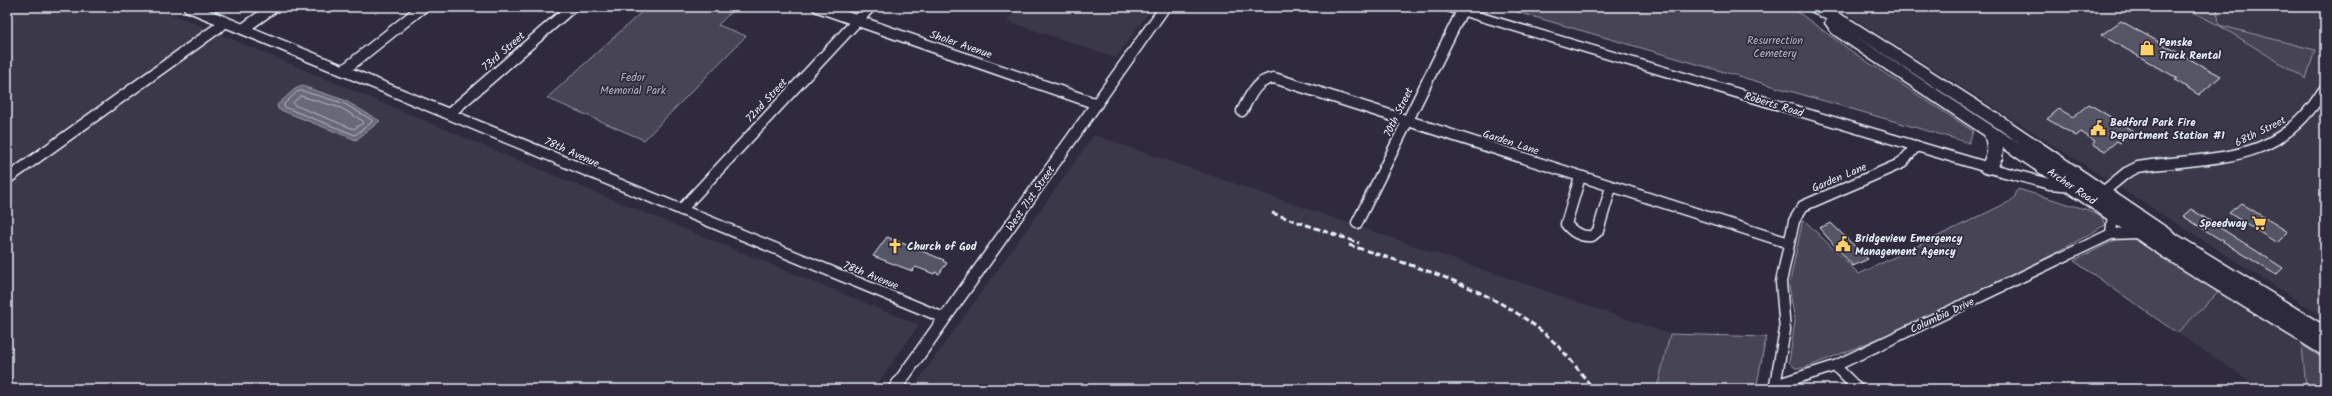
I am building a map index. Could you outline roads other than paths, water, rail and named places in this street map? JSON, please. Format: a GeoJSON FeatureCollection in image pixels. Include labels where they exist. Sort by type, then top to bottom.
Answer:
{"type":"FeatureCollection","features":[{"type":"Feature","properties":{"kind":"main road","name":"Archer Road"},"geometry":{"type":"LineString","coordinates":[[1819,11],[1838,31],[2073,186],[2139,232],[2325,350]]}},
{"type":"Feature","properties":{"kind":"main road","name":"Archer Road"},"geometry":{"type":"LineString","coordinates":[[1819,11],[1846,23],[2103,192],[2174,241],[2325,334]]}},
{"type":"Feature","properties":{"kind":"main road"},"geometry":{"type":"LineString","coordinates":[[1988,168],[1996,154],[1996,146],[1990,132]]}},
{"type":"Feature","properties":{"kind":"street","name":"78th Avenue"},"geometry":{"type":"LineString","coordinates":[[190,7],[944,318]]}},
{"type":"Feature","properties":{"kind":"street"},"geometry":{"type":"LineString","coordinates":[[243,29],[274,7]]}},
{"type":"Feature","properties":{"kind":"street"},"geometry":{"type":"LineString","coordinates":[[344,70],[423,7]]}},
{"type":"Feature","properties":{"kind":"street","name":"73rd Street"},"geometry":{"type":"LineString","coordinates":[[450,113],[572,7]]}},
{"type":"Feature","properties":{"kind":"street","name":"Sholer Avenue"},"geometry":{"type":"LineString","coordinates":[[818,7],[1097,104]]}},
{"type":"Feature","properties":{"kind":"street","name":"72nd Street"},"geometry":{"type":"LineString","coordinates":[[681,210],[870,7]]}},
{"type":"Feature","properties":{"kind":"street","name":"West 71st Street"},"geometry":{"type":"LineString","coordinates":[[894,389],[1166,7]]}},
{"type":"Feature","properties":{"kind":"street","name":"Roberts Road"},"geometry":{"type":"LineString","coordinates":[[1448,7],[1988,168],[2049,184],[2073,186],[2103,192]]}},
{"type":"Feature","properties":{"kind":"street","name":"70th Street"},"geometry":{"type":"LineString","coordinates":[[1357,223],[1462,11]]}},
{"type":"Feature","properties":{"kind":"street"},"geometry":{"type":"LineString","coordinates":[[7,179],[226,22]]}},
{"type":"Feature","properties":{"kind":"street","name":"Garden Lane"},"geometry":{"type":"LineString","coordinates":[[1242,111],[1259,83],[1265,78],[1274,78],[1789,243]]}},
{"type":"Feature","properties":{"kind":"street","name":"68th Street"},"geometry":{"type":"LineString","coordinates":[[2103,192],[2126,173],[2138,168],[2152,165],[2203,162],[2245,153],[2290,131],[2315,106],[2323,91]]}},
{"type":"Feature","properties":{"kind":"street","name":"Garden Lane"},"geometry":{"type":"LineString","coordinates":[[1774,387],[1786,319],[1781,292],[1794,221],[1803,206],[1902,163],[1916,146]]}},
{"type":"Feature","properties":{"kind":"street"},"geometry":{"type":"LineString","coordinates":[[1580,177],[1566,224],[1570,230],[1585,237],[1592,236],[1598,231],[1611,187]]}},
{"type":"Feature","properties":{"kind":"street"},"geometry":{"type":"LineString","coordinates":[[2110,234],[2114,214]]}},
{"type":"Feature","properties":{"kind":"street","name":"Columbia Drive"},"geometry":{"type":"LineString","coordinates":[[1774,387],[1835,366],[2110,234],[2139,232]]}},
{"type":"Feature","properties":{"kind":"street"},"geometry":{"type":"LineString","coordinates":[[1835,366],[1858,389]]}},
{"type":"Feature","properties":{"kind":"water"},"geometry":{"type":"Polygon","coordinates":[[[302,86],[344,100],[380,121],[356,140],[278,109],[277,105],[295,89],[302,86]]]}},
{"type":"Feature","properties":{"kind":"railway"},"geometry":{"type":"LineString","coordinates":[[1272,213],[1359,243]]}},
{"type":"Feature","properties":{"kind":"railway"},"geometry":{"type":"LineString","coordinates":[[1349,245],[1426,270],[1452,280],[1501,303],[1524,318],[1552,340],[1593,389]]}},
{"type":"Feature","properties":{"kind":"place","name":"Penske Truck Rental"},"geometry":{"type":"Point","coordinates":[2147,48]}},
{"type":"Feature","properties":{"kind":"place","name":"Bedford Park Fire Department Station #1"},"geometry":{"type":"Point","coordinates":[2098,128]}},
{"type":"Feature","properties":{"kind":"place","name":"Speedway"},"geometry":{"type":"Point","coordinates":[2259,223]}},
{"type":"Feature","properties":{"kind":"place","name":"Bridgeview Emergency Management Agency"},"geometry":{"type":"Point","coordinates":[1843,244]}},
{"type":"Feature","properties":{"kind":"place","name":"Church of God"},"geometry":{"type":"Point","coordinates":[895,246]}},
{"type":"Feature","properties":{"kind":"park label","name":"Resurrection Cemetery"},"geometry":{"type":"Point","coordinates":[1775,46]}},
{"type":"Feature","properties":{"kind":"park label","name":"Fedor Memorial Park"},"geometry":{"type":"Point","coordinates":[633,83]}}]}
